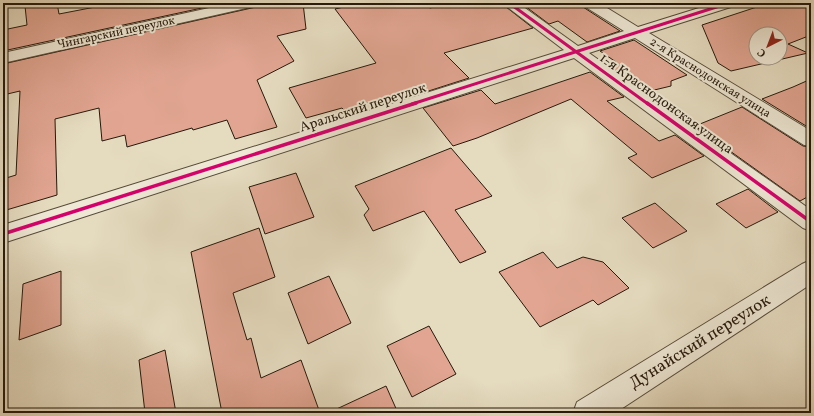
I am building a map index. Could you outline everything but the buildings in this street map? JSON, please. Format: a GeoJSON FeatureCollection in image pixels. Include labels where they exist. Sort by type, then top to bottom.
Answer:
{"type":"FeatureCollection","features":[{"type":"Feature","properties":{"kind":"street","name":"Чингарский переулок"},"geometry":{"type":"LineString","coordinates":[[3,58],[252,3]]}},
{"type":"Feature","properties":{"kind":"street","name":"1-я Краснодонская улица"},"geometry":{"type":"LineString","coordinates":[[509,3],[811,222]]}},
{"type":"Feature","properties":{"kind":"street","name":"2-я Краснодонская улица"},"geometry":{"type":"LineString","coordinates":[[589,3],[811,140]]}},
{"type":"Feature","properties":{"kind":"street","name":"Аральский переулок"},"geometry":{"type":"LineString","coordinates":[[3,234],[729,3]]}},
{"type":"Feature","properties":{"kind":"street","name":"Дунайский переулок"},"geometry":{"type":"LineString","coordinates":[[588,413],[811,271]]}},
{"type":"Feature","properties":{"kind":"cycle path"},"geometry":{"type":"LineString","coordinates":[[509,3],[811,222]]}},
{"type":"Feature","properties":{"kind":"cycle path"},"geometry":{"type":"LineString","coordinates":[[3,234],[729,3]]}}]}
